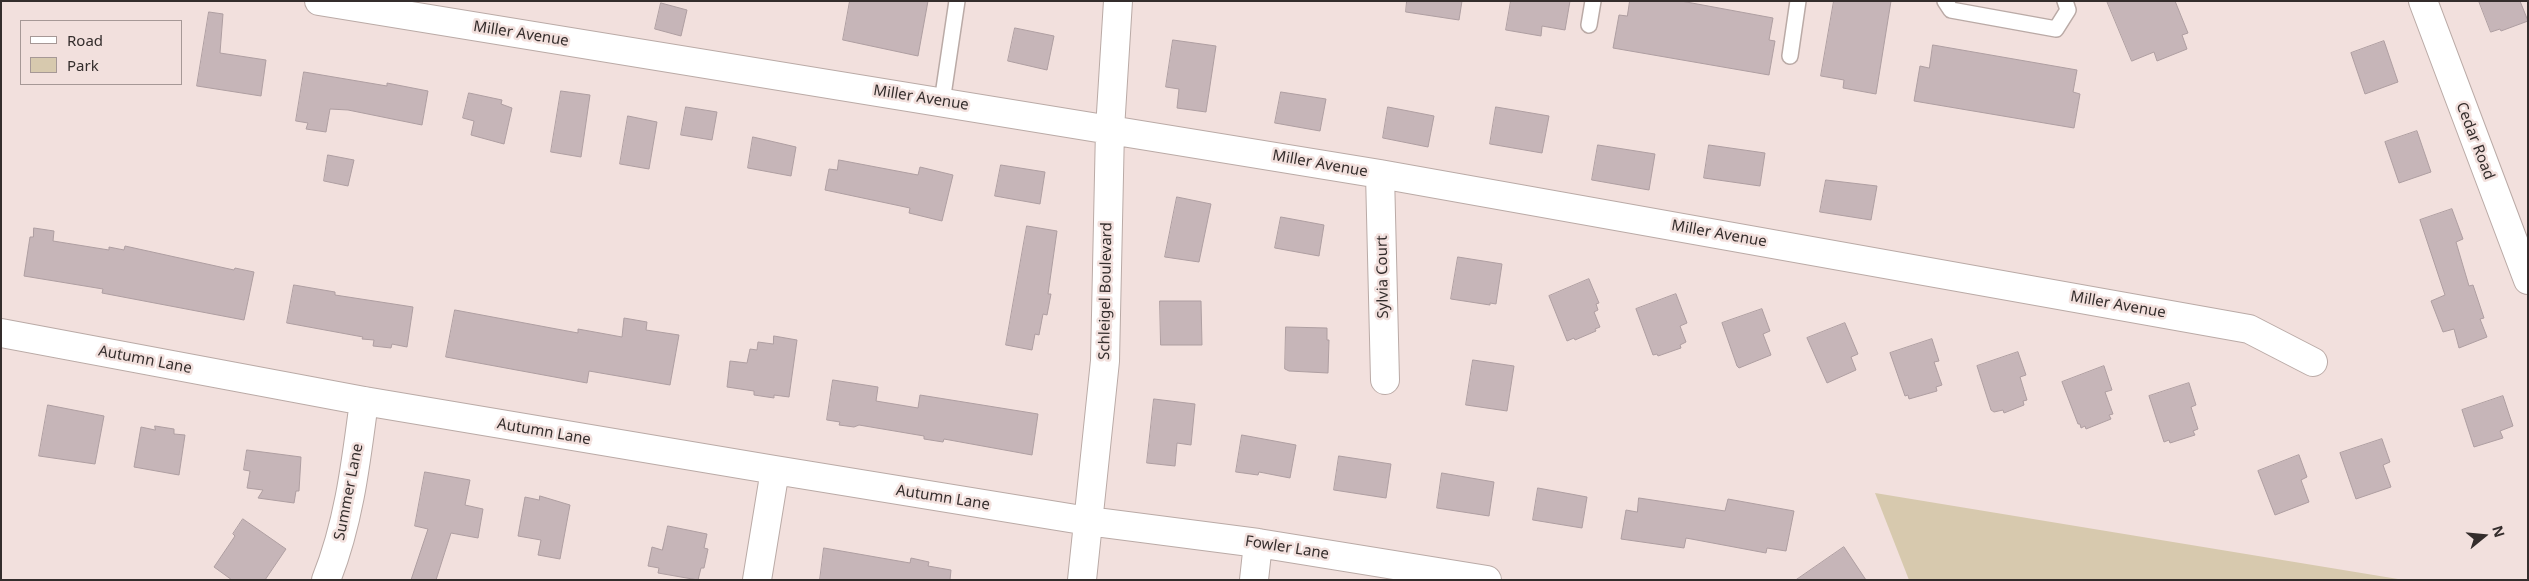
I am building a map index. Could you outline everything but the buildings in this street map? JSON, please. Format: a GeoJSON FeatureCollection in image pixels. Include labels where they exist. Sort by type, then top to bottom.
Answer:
{"type":"FeatureCollection","features":[{"type":"Feature","properties":{"kind":"street","name":"Miller Avenue"},"geometry":{"type":"LineString","coordinates":[[318,1],[1380,174],[2249,329],[2313,362]]}},
{"type":"Feature","properties":{"kind":"street","name":"Schleigel Boulevard"},"geometry":{"type":"LineString","coordinates":[[1082,580],[1105,361],[1110,129],[1118,1]]}},
{"type":"Feature","properties":{"kind":"street","name":"Cedar Road"},"geometry":{"type":"LineString","coordinates":[[2423,1],[2528,280]]}},
{"type":"Feature","properties":{"kind":"street","name":"Sylvia Court"},"geometry":{"type":"LineString","coordinates":[[1380,174],[1385,380]]}},
{"type":"Feature","properties":{"kind":"street","name":"Autumn Lane"},"geometry":{"type":"LineString","coordinates":[[1,333],[364,401],[1088,521]]}},
{"type":"Feature","properties":{"kind":"street","name":"Summer Lane"},"geometry":{"type":"LineString","coordinates":[[326,580],[338,550],[350,496],[364,401]]}},
{"type":"Feature","properties":{"kind":"street"},"geometry":{"type":"LineString","coordinates":[[757,580],[775,470]]}},
{"type":"Feature","properties":{"kind":"street","name":"Fowler Lane"},"geometry":{"type":"LineString","coordinates":[[1088,521],[1258,542],[1486,580]]}},
{"type":"Feature","properties":{"kind":"street"},"geometry":{"type":"LineString","coordinates":[[1254,580],[1258,542]]}},
{"type":"Feature","properties":{"kind":"lane"},"geometry":{"type":"LineString","coordinates":[[942,102],[957,1]]}},
{"type":"Feature","properties":{"kind":"lane"},"geometry":{"type":"LineString","coordinates":[[1589,25],[1593,1]]}},
{"type":"Feature","properties":{"kind":"lane"},"geometry":{"type":"LineString","coordinates":[[1790,56],[1798,1]]}},
{"type":"Feature","properties":{"kind":"lane"},"geometry":{"type":"LineString","coordinates":[[1945,1],[1951,10],[2056,29],[2068,10],[2065,1]]}},
{"type":"Feature","properties":{"kind":"green space"},"geometry":{"type":"Polygon","coordinates":[[[1875,493],[2404,580],[1909,580],[1875,493]]]}}]}
